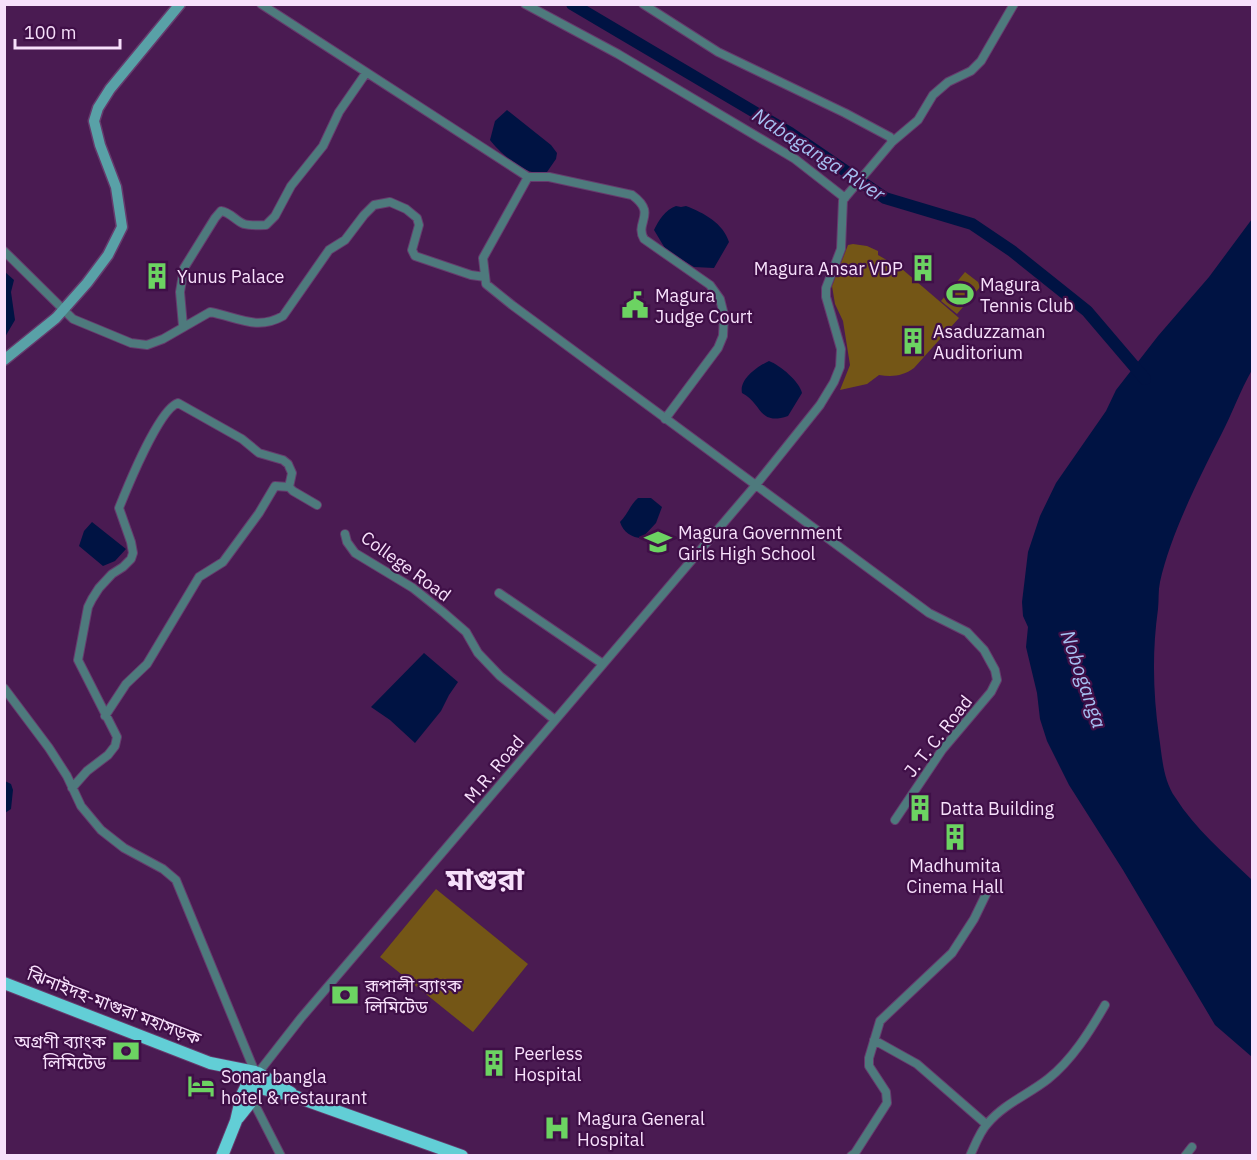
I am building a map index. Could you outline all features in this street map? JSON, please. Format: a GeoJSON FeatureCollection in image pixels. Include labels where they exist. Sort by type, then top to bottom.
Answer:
{"type":"FeatureCollection","features":[{"type":"Feature","properties":{"kind":"highway","name":"ঝিনাইদহ-মাগুরা মহাসড়ক"},"geometry":{"type":"LineString","coordinates":[[4,983],[210,1063]]}},
{"type":"Feature","properties":{"kind":"highway"},"geometry":{"type":"LineString","coordinates":[[210,1063],[258,1073],[294,1096]]}},
{"type":"Feature","properties":{"kind":"highway"},"geometry":{"type":"LineString","coordinates":[[210,1063],[252,1089],[294,1096],[462,1155]]}},
{"type":"Feature","properties":{"kind":"highway"},"geometry":{"type":"LineString","coordinates":[[222,1155],[252,1089],[263,1082],[258,1073]]}},
{"type":"Feature","properties":{"kind":"main road"},"geometry":{"type":"LineString","coordinates":[[4,360],[56,318],[108,255],[122,227],[116,187],[100,145],[94,121],[98,108],[110,89],[180,4]]}},
{"type":"Feature","properties":{"kind":"street"},"geometry":{"type":"LineString","coordinates":[[261,4],[528,177],[549,177],[633,195],[640,200],[645,208],[646,217],[641,230],[644,239],[711,285],[720,299],[724,315],[721,342],[664,419]]}},
{"type":"Feature","properties":{"kind":"street"},"geometry":{"type":"LineString","coordinates":[[525,4],[618,54],[795,159],[844,199],[892,142],[918,120],[933,95],[948,82],[971,71],[981,60],[1014,4]]}},
{"type":"Feature","properties":{"kind":"street"},"geometry":{"type":"LineString","coordinates":[[643,4],[718,52],[845,113],[890,137],[892,142]]}},
{"type":"Feature","properties":{"kind":"street"},"geometry":{"type":"LineString","coordinates":[[183,326],[180,292],[184,268],[215,218],[221,211],[226,211],[243,224],[266,225],[275,216],[291,186],[323,146],[339,112],[366,73]]}},
{"type":"Feature","properties":{"kind":"street"},"geometry":{"type":"LineString","coordinates":[[528,177],[483,258],[486,284],[754,486]]}},
{"type":"Feature","properties":{"kind":"street","name":"M.R. Road"},"geometry":{"type":"LineString","coordinates":[[258,1073],[301,1018],[754,486],[820,405],[840,367],[841,349],[826,288],[841,249],[844,199]]}},
{"type":"Feature","properties":{"kind":"street"},"geometry":{"type":"LineString","coordinates":[[4,251],[73,320],[131,343],[147,345],[163,339],[210,312],[251,324],[271,323],[283,316],[329,250],[345,240],[374,205],[390,202],[406,209],[417,218],[419,225],[411,250],[414,256],[471,275],[485,277]]}},
{"type":"Feature","properties":{"kind":"street"},"geometry":{"type":"LineString","coordinates":[[72,788],[115,746],[117,737],[78,660],[79,646],[92,599],[112,574],[131,559],[133,553],[131,542],[119,508],[149,440],[168,410],[173,404],[178,403],[242,439],[259,453],[283,460],[288,464],[292,473],[289,486]]}},
{"type":"Feature","properties":{"kind":"street"},"geometry":{"type":"LineString","coordinates":[[105,716],[126,684],[147,664],[199,577],[223,562],[259,513],[275,486],[289,486],[302,497],[317,504]]}},
{"type":"Feature","properties":{"kind":"street","name":"J. T. C. Road"},"geometry":{"type":"LineString","coordinates":[[754,486],[930,613],[967,632],[984,650],[994,668],[997,680],[991,692],[942,750],[895,820]]}},
{"type":"Feature","properties":{"kind":"street","name":"College Road"},"geometry":{"type":"LineString","coordinates":[[345,534],[346,542],[355,553],[413,588],[435,606],[466,632],[478,653],[500,676],[555,720]]}},
{"type":"Feature","properties":{"kind":"street"},"geometry":{"type":"LineString","coordinates":[[499,593],[603,664]]}},
{"type":"Feature","properties":{"kind":"street"},"geometry":{"type":"LineString","coordinates":[[4,688],[50,748],[81,806],[101,830],[124,848],[163,869],[176,880],[258,1073]]}},
{"type":"Feature","properties":{"kind":"street"},"geometry":{"type":"LineString","coordinates":[[851,1155],[855,1153],[887,1103],[886,1092],[869,1066],[880,1021],[952,953],[974,919],[990,886]]}},
{"type":"Feature","properties":{"kind":"street"},"geometry":{"type":"LineString","coordinates":[[970,1155],[986,1124],[1049,1078],[1070,1057],[1105,1005]]}},
{"type":"Feature","properties":{"kind":"street"},"geometry":{"type":"LineString","coordinates":[[874,1040],[917,1064],[986,1124]]}},
{"type":"Feature","properties":{"kind":"street"},"geometry":{"type":"LineString","coordinates":[[252,1089],[281,1155]]}},
{"type":"Feature","properties":{"kind":"street"},"geometry":{"type":"LineString","coordinates":[[1185,1155],[1192,1147]]}},
{"type":"Feature","properties":{"kind":"shaded area"},"geometry":{"type":"Polygon","coordinates":[[[848,245],[867,246],[878,251],[878,255],[902,269],[959,318],[910,371],[898,375],[879,375],[867,384],[840,390],[850,365],[843,321],[835,304],[832,286],[848,245]]]}},
{"type":"Feature","properties":{"kind":"shaded area","name":"Magura Tennis Club"},"geometry":{"type":"Polygon","coordinates":[[[965,272],[978,282],[980,287],[957,314],[941,301],[965,272]]]}},
{"type":"Feature","properties":{"kind":"shaded area"},"geometry":{"type":"Polygon","coordinates":[[[436,889],[528,964],[473,1032],[380,957],[436,889]]]}},
{"type":"Feature","properties":{"kind":"water"},"geometry":{"type":"Polygon","coordinates":[[[507,110],[551,145],[557,153],[556,159],[547,172],[532,172],[521,167],[503,154],[490,140],[495,121],[507,110]]]}},
{"type":"Feature","properties":{"kind":"water"},"geometry":{"type":"Polygon","coordinates":[[[676,206],[686,206],[706,215],[718,224],[726,235],[729,242],[714,268],[694,267],[666,250],[654,230],[660,219],[676,206]]]}},
{"type":"Feature","properties":{"kind":"water","name":"Noboganga"},"geometry":{"type":"Polygon","coordinates":[[[1252,219],[1252,370],[1186,507],[1165,564],[1159,589],[1154,672],[1155,704],[1162,760],[1171,790],[1201,830],[1252,880],[1252,1057],[1215,1025],[1123,870],[1069,785],[1047,741],[1040,719],[1037,693],[1026,647],[1028,627],[1023,616],[1022,602],[1028,552],[1040,516],[1056,483],[1106,411],[1116,390],[1158,336],[1209,277],[1252,219]]]}},
{"type":"Feature","properties":{"kind":"water"},"geometry":{"type":"Polygon","coordinates":[[[5,272],[14,280],[11,292],[15,320],[5,337],[5,272]]]}},
{"type":"Feature","properties":{"kind":"water"},"geometry":{"type":"Polygon","coordinates":[[[769,361],[789,374],[802,393],[788,416],[771,418],[766,416],[742,393],[746,378],[769,361]]]}},
{"type":"Feature","properties":{"kind":"water"},"geometry":{"type":"Polygon","coordinates":[[[638,498],[651,498],[662,507],[656,523],[642,538],[628,534],[620,522],[638,498]]]}},
{"type":"Feature","properties":{"kind":"water"},"geometry":{"type":"Polygon","coordinates":[[[92,522],[126,549],[115,561],[103,566],[79,546],[84,531],[92,522]]]}},
{"type":"Feature","properties":{"kind":"water"},"geometry":{"type":"Polygon","coordinates":[[[424,653],[458,682],[441,711],[415,743],[390,720],[371,707],[424,653]]]}},
{"type":"Feature","properties":{"kind":"water"},"geometry":{"type":"Polygon","coordinates":[[[5,781],[11,784],[13,790],[11,809],[5,813],[5,781]]]}},
{"type":"Feature","properties":{"kind":"waterway","name":"Nabaganga River"},"geometry":{"type":"LineString","coordinates":[[572,4],[790,133],[885,198],[972,224],[1012,251],[1087,311],[1145,379]]}},
{"type":"Feature","properties":{"kind":"place","name":"Magura Ansar VDP"},"geometry":{"type":"Point","coordinates":[923,268]}},
{"type":"Feature","properties":{"kind":"place","name":"Yunus Palace"},"geometry":{"type":"Point","coordinates":[157,276]}},
{"type":"Feature","properties":{"kind":"place","name":"Magura Tennis Club"},"geometry":{"type":"Point","coordinates":[960,294]}},
{"type":"Feature","properties":{"kind":"place","name":"Magura Judge Court"},"geometry":{"type":"Point","coordinates":[635,305]}},
{"type":"Feature","properties":{"kind":"place","name":"Asaduzzaman Auditorium"},"geometry":{"type":"Point","coordinates":[913,341]}},
{"type":"Feature","properties":{"kind":"place","name":"Magura Government Girls High School"},"geometry":{"type":"Point","coordinates":[658,542]}},
{"type":"Feature","properties":{"kind":"place","name":"Datta Building"},"geometry":{"type":"Point","coordinates":[920,808]}},
{"type":"Feature","properties":{"kind":"place","name":"Madhumita Cinema Hall"},"geometry":{"type":"Point","coordinates":[955,837]}},
{"type":"Feature","properties":{"kind":"place","name":"রূপালী ব্যাংক লিমিটেড"},"geometry":{"type":"Point","coordinates":[345,995]}},
{"type":"Feature","properties":{"kind":"place","name":"অগ্রণী ব্যাংক লিমিটেড"},"geometry":{"type":"Point","coordinates":[126,1051]}},
{"type":"Feature","properties":{"kind":"place","name":"Peerless Hospital"},"geometry":{"type":"Point","coordinates":[494,1063]}},
{"type":"Feature","properties":{"kind":"place","name":"Sonar bangla hotel & restaurant"},"geometry":{"type":"Point","coordinates":[201,1086]}},
{"type":"Feature","properties":{"kind":"place","name":"Magura General Hospital"},"geometry":{"type":"Point","coordinates":[557,1128]}},
{"type":"Feature","properties":{"kind":"district","name":"মাগুরা"},"geometry":{"type":"Point","coordinates":[485,878]}}]}
